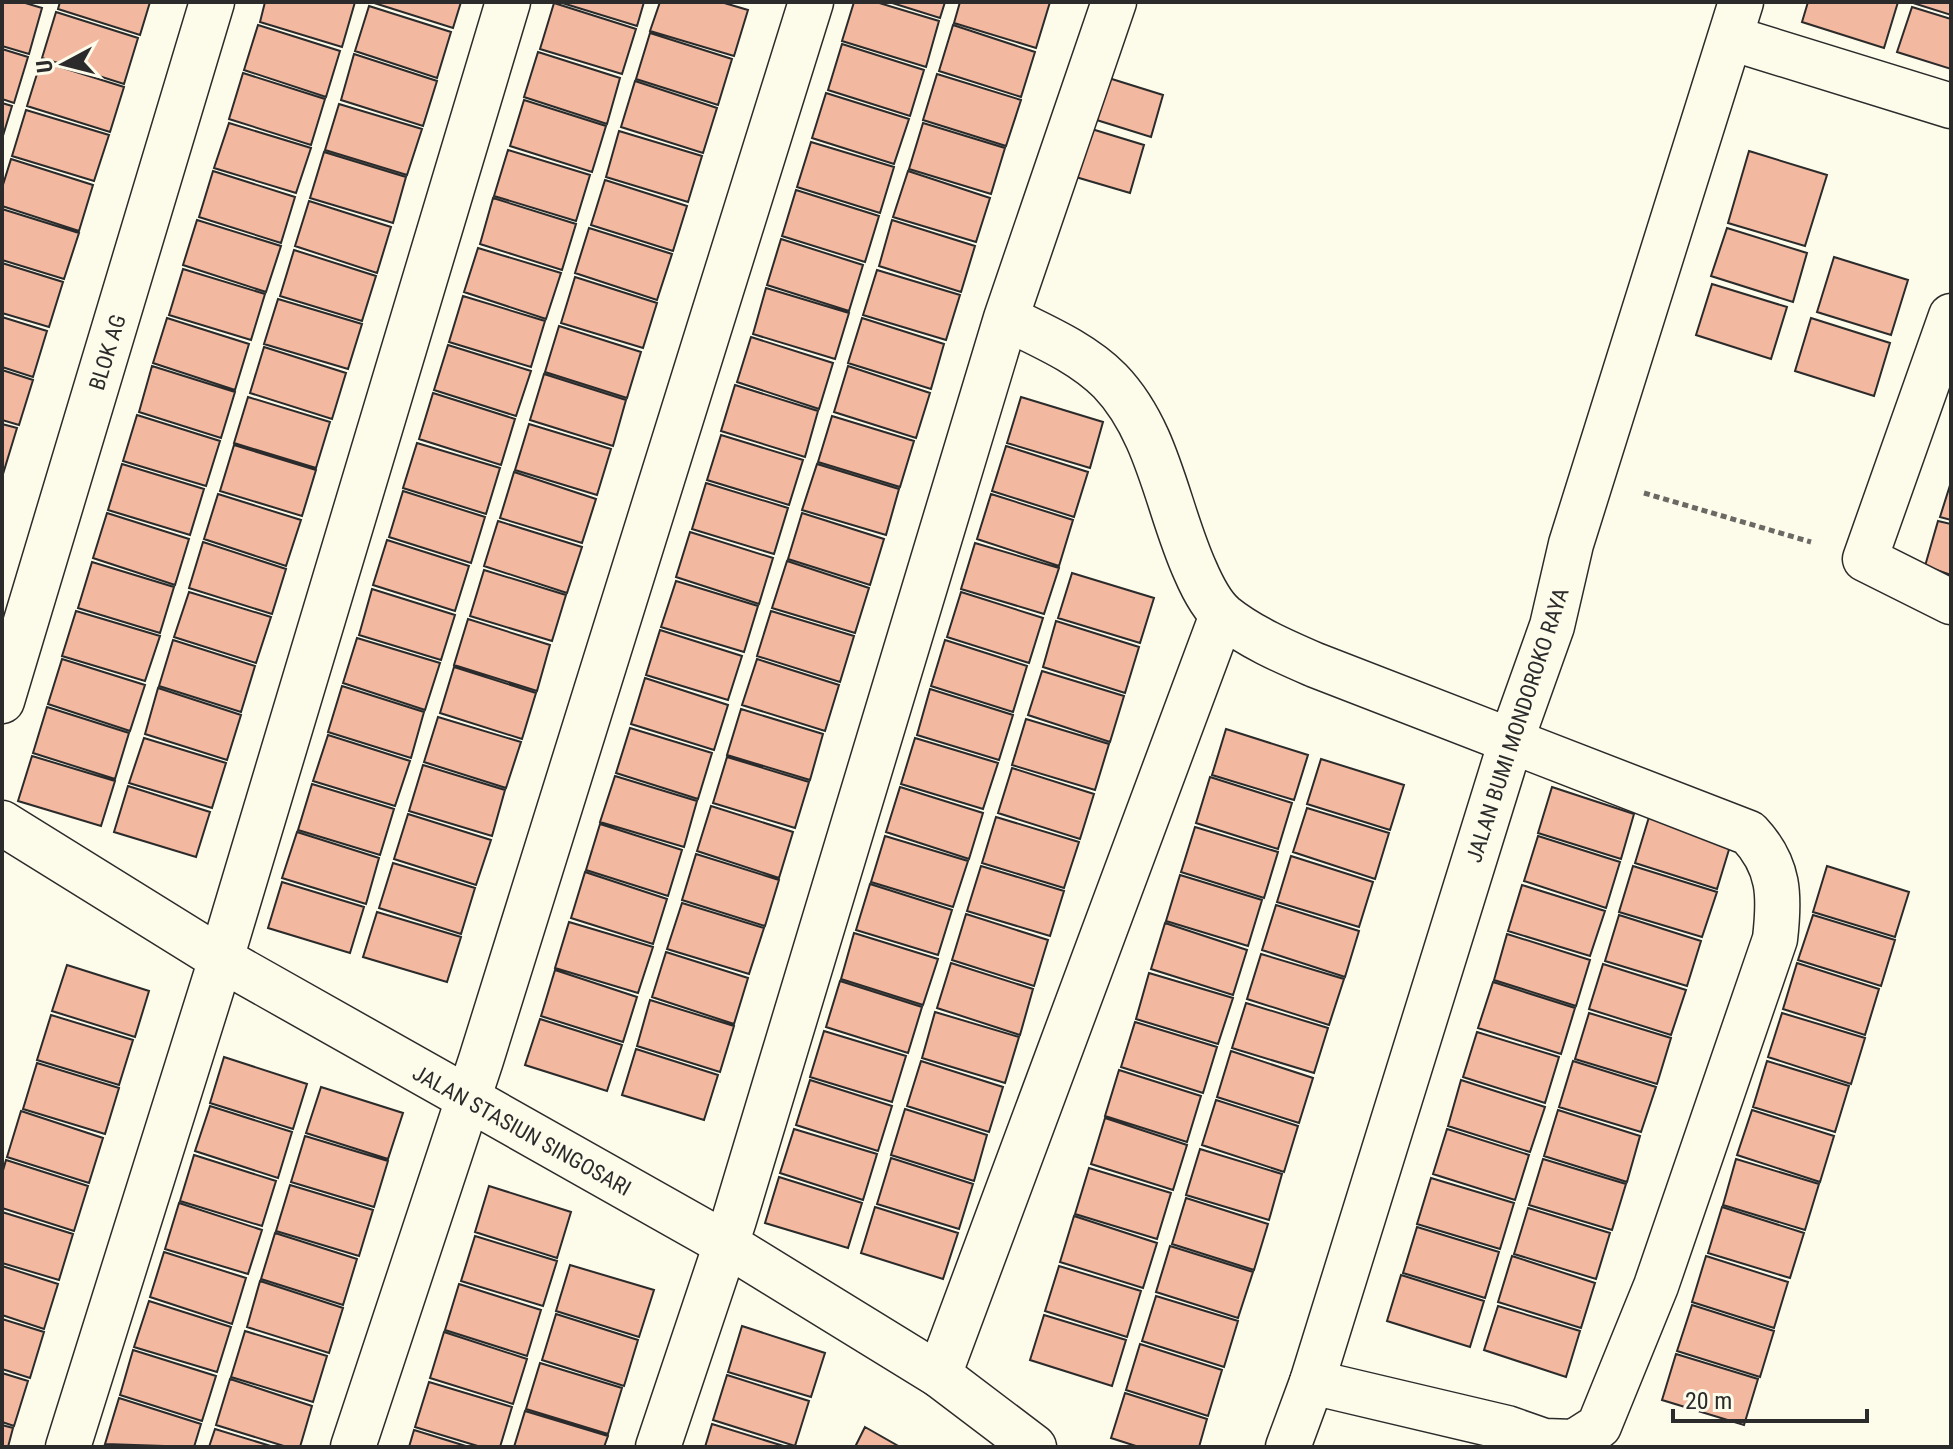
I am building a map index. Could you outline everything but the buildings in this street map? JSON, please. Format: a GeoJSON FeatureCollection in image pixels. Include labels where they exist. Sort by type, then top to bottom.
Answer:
{"type":"FeatureCollection","features":[{"type":"Feature","properties":{"kind":"street","name":"BLOK AG"},"geometry":{"type":"LineString","coordinates":[[2,701],[212,2]]}},
{"type":"Feature","properties":{"kind":"street"},"geometry":{"type":"LineString","coordinates":[[68,1447],[221,959],[508,2]]}},
{"type":"Feature","properties":{"kind":"street"},"geometry":{"type":"LineString","coordinates":[[353,1447],[468,1099],[811,2]]}},
{"type":"Feature","properties":{"kind":"street"},"geometry":{"type":"LineString","coordinates":[[658,1447],[726,1244],[1006,318],[1114,2]]}},
{"type":"Feature","properties":{"kind":"street"},"geometry":{"type":"LineString","coordinates":[[1736,20],[1951,106]]}},
{"type":"Feature","properties":{"kind":"street","name":"JALAN BUMI MONDOROKO RAYA"},"geometry":{"type":"LineString","coordinates":[[1288,1447],[1312,1382],[1512,738],[1531,692],[1552,626],[1571,544],[1736,20]]}},
{"type":"Feature","properties":{"kind":"street"},"geometry":{"type":"LineString","coordinates":[[1951,316],[1865,559],[1951,602]]}},
{"type":"Feature","properties":{"kind":"street"},"geometry":{"type":"LineString","coordinates":[[1006,318],[1073,351],[1109,381],[1128,404],[1162,477],[1185,548],[1201,584],[1222,615],[1280,650],[1749,833],[1774,867],[1779,886],[1775,939],[1656,1286],[1599,1426],[1574,1442],[1544,1441],[1507,1428],[1312,1382]]}},
{"type":"Feature","properties":{"kind":"street"},"geometry":{"type":"LineString","coordinates":[[939,1375],[1222,615]]}},
{"type":"Feature","properties":{"kind":"street","name":"JALAN STASIUN SINGOSARI"},"geometry":{"type":"LineString","coordinates":[[2,823],[221,959],[726,1244],[939,1375],[1034,1447]]}},
{"type":"Feature","properties":{"kind":"path"},"geometry":{"type":"LineString","coordinates":[[1593,478],[1865,559]]}}]}
